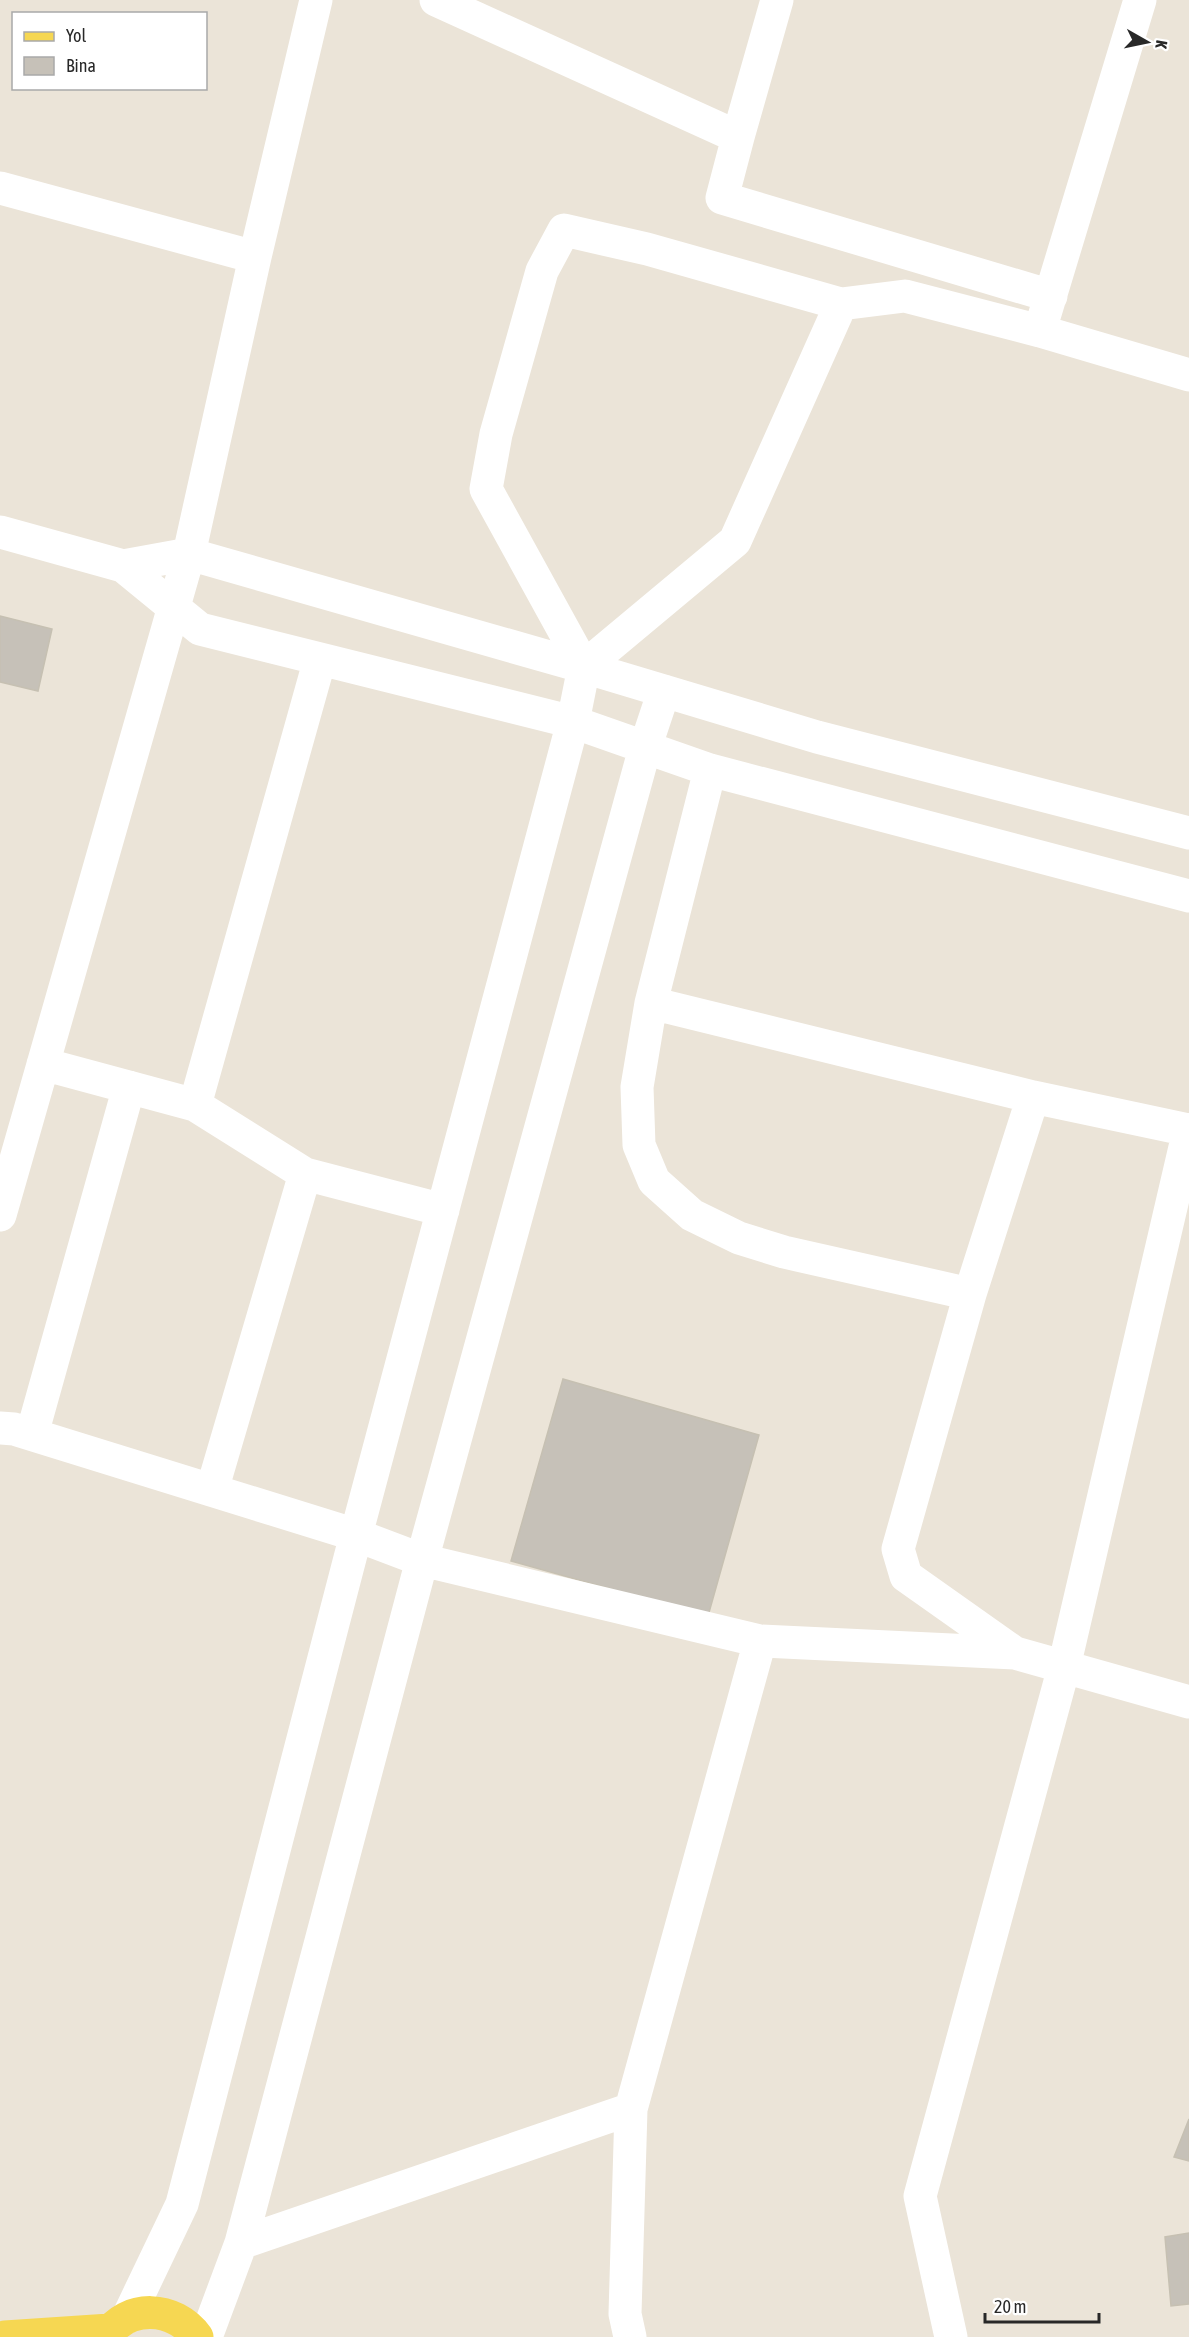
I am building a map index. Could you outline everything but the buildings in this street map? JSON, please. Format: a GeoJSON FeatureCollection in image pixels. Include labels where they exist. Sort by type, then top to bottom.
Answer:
{"type":"FeatureCollection","features":[{"type":"Feature","properties":{"kind":"main road"},"geometry":{"type":"LineString","coordinates":[[4,2337],[115,2328],[149,2312],[171,2316],[190,2327],[197,2337]]}},
{"type":"Feature","properties":{"kind":"street"},"geometry":{"type":"LineString","coordinates":[[0,1215],[189,555],[255,257],[316,0]]}},
{"type":"Feature","properties":{"kind":"street"},"geometry":{"type":"LineString","coordinates":[[435,0],[479,10],[738,137]]}},
{"type":"Feature","properties":{"kind":"street"},"geometry":{"type":"LineString","coordinates":[[777,0],[722,198],[1051,296]]}},
{"type":"Feature","properties":{"kind":"street"},"geometry":{"type":"LineString","coordinates":[[1040,331],[1140,0]]}},
{"type":"Feature","properties":{"kind":"street"},"geometry":{"type":"LineString","coordinates":[[0,188],[255,257]]}},
{"type":"Feature","properties":{"kind":"street"},"geometry":{"type":"LineString","coordinates":[[584,667],[486,489],[496,434],[542,271],[564,230],[647,249],[841,304],[905,296],[1040,331],[1189,375]]}},
{"type":"Feature","properties":{"kind":"street"},"geometry":{"type":"LineString","coordinates":[[115,2328],[182,2204],[356,1535],[573,722],[584,667],[735,541],[841,304]]}},
{"type":"Feature","properties":{"kind":"street"},"geometry":{"type":"LineString","coordinates":[[0,532],[123,566],[200,629],[573,722],[710,770],[1189,896]]}},
{"type":"Feature","properties":{"kind":"street"},"geometry":{"type":"LineString","coordinates":[[123,566],[189,555],[584,667],[817,737],[1189,833]]}},
{"type":"Feature","properties":{"kind":"street"},"geometry":{"type":"LineString","coordinates":[[195,1105],[320,659]]}},
{"type":"Feature","properties":{"kind":"street"},"geometry":{"type":"LineString","coordinates":[[206,2337],[241,2243],[422,1560],[645,748],[664,691]]}},
{"type":"Feature","properties":{"kind":"street"},"geometry":{"type":"LineString","coordinates":[[710,770],[651,1003],[637,1087],[639,1145],[654,1181],[692,1215],[739,1238],[784,1252],[970,1294]]}},
{"type":"Feature","properties":{"kind":"street"},"geometry":{"type":"LineString","coordinates":[[651,1003],[1033,1097],[1189,1130],[1064,1667],[920,2196],[951,2337]]}},
{"type":"Feature","properties":{"kind":"street"},"geometry":{"type":"LineString","coordinates":[[43,1065],[195,1105],[304,1174],[443,1210]]}},
{"type":"Feature","properties":{"kind":"street"},"geometry":{"type":"LineString","coordinates":[[32,1434],[129,1087]]}},
{"type":"Feature","properties":{"kind":"street"},"geometry":{"type":"LineString","coordinates":[[1015,1653],[906,1576],[898,1549],[970,1294],[1033,1097]]}},
{"type":"Feature","properties":{"kind":"street"},"geometry":{"type":"LineString","coordinates":[[212,1490],[304,1174]]}},
{"type":"Feature","properties":{"kind":"street"},"geometry":{"type":"LineString","coordinates":[[0,1428],[32,1434],[356,1535],[422,1560],[760,1641],[1015,1653],[1189,1702]]}},
{"type":"Feature","properties":{"kind":"street"},"geometry":{"type":"LineString","coordinates":[[630,2337],[625,2314],[632,2109],[760,1641]]}},
{"type":"Feature","properties":{"kind":"street"},"geometry":{"type":"LineString","coordinates":[[241,2243],[632,2109]]}}]}
